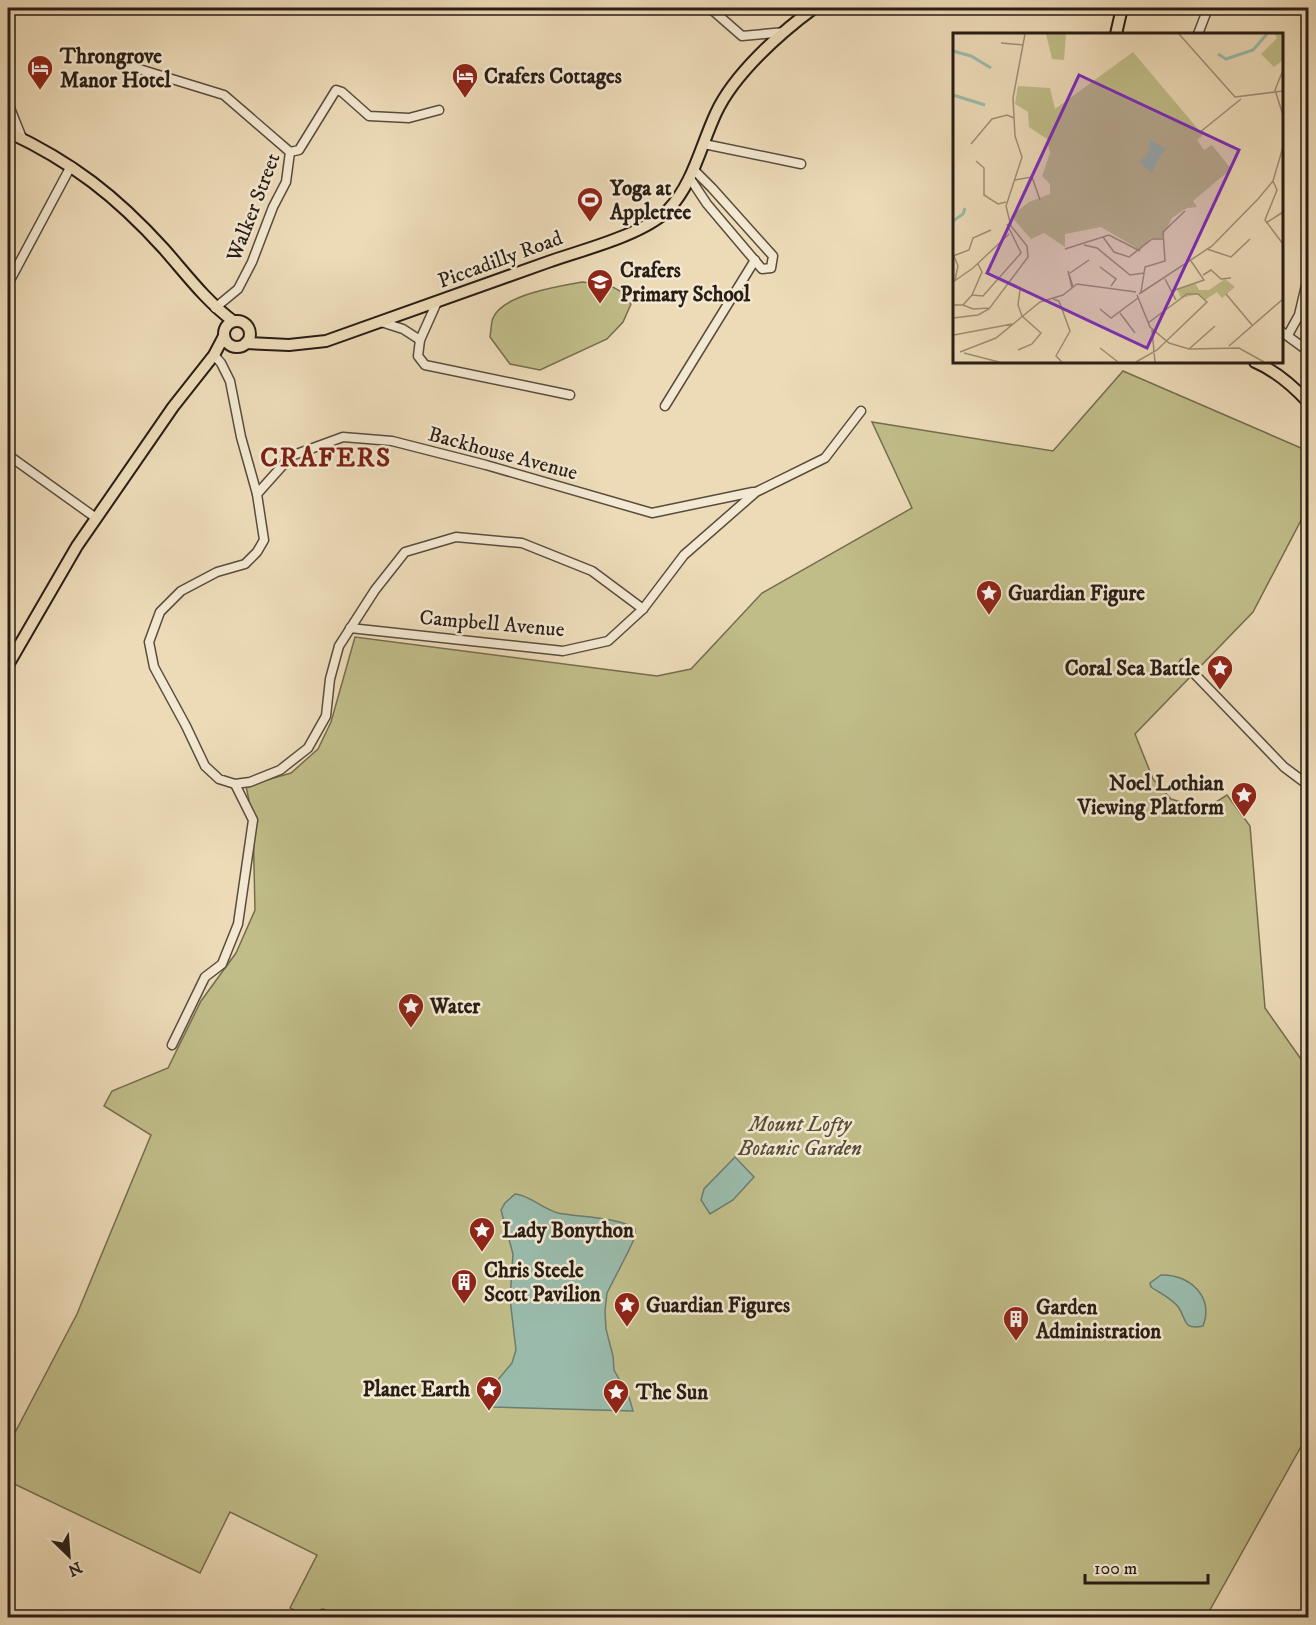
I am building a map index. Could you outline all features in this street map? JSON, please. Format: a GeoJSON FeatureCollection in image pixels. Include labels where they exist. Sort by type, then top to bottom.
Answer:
{"type":"FeatureCollection","features":[{"type":"Feature","properties":{"kind":"main road","name":"Piccadilly Road"},"geometry":{"type":"LineString","coordinates":[[245,342],[268,345],[326,341],[640,228],[667,210],[691,173],[716,112],[730,88],[745,70],[814,8]]}},
{"type":"Feature","properties":{"kind":"main road"},"geometry":{"type":"LineString","coordinates":[[1116,33],[1122,8]]}},
{"type":"Feature","properties":{"kind":"main road"},"geometry":{"type":"LineString","coordinates":[[8,132],[46,150],[71,166],[134,218],[215,308],[233,321],[246,324],[245,342]]}},
{"type":"Feature","properties":{"kind":"main road"},"geometry":{"type":"LineString","coordinates":[[215,308],[228,344],[245,342]]}},
{"type":"Feature","properties":{"kind":"main road"},"geometry":{"type":"LineString","coordinates":[[8,665],[53,584],[96,518],[173,407],[214,355],[226,327],[233,321]]}},
{"type":"Feature","properties":{"kind":"main road"},"geometry":{"type":"LineString","coordinates":[[214,355],[245,342]]}},
{"type":"Feature","properties":{"kind":"main road"},"geometry":{"type":"LineString","coordinates":[[1257,363],[1308,402]]}},
{"type":"Feature","properties":{"kind":"street"},"geometry":{"type":"LineString","coordinates":[[710,8],[742,36],[786,32]]}},
{"type":"Feature","properties":{"kind":"street"},"geometry":{"type":"LineString","coordinates":[[1198,33],[1208,8]]}},
{"type":"Feature","properties":{"kind":"street"},"geometry":{"type":"LineString","coordinates":[[123,64],[224,95],[290,152]]}},
{"type":"Feature","properties":{"kind":"street","name":"Walker Street"},"geometry":{"type":"LineString","coordinates":[[215,308],[238,289],[286,182],[290,152],[298,150],[336,90],[342,92],[369,116],[409,118],[439,110]]}},
{"type":"Feature","properties":{"kind":"street"},"geometry":{"type":"LineString","coordinates":[[8,103],[22,138]]}},
{"type":"Feature","properties":{"kind":"street"},"geometry":{"type":"LineString","coordinates":[[704,144],[801,164]]}},
{"type":"Feature","properties":{"kind":"street"},"geometry":{"type":"LineString","coordinates":[[8,284],[71,166]]}},
{"type":"Feature","properties":{"kind":"street"},"geometry":{"type":"LineString","coordinates":[[691,173],[712,188],[773,256],[771,268],[762,269],[707,204],[691,173]]}},
{"type":"Feature","properties":{"kind":"street"},"geometry":{"type":"LineString","coordinates":[[665,406],[755,260]]}},
{"type":"Feature","properties":{"kind":"street"},"geometry":{"type":"LineString","coordinates":[[1308,277],[1299,315],[1285,334],[1308,351]]}},
{"type":"Feature","properties":{"kind":"street"},"geometry":{"type":"LineString","coordinates":[[437,302],[420,340],[418,356],[425,365],[570,395]]}},
{"type":"Feature","properties":{"kind":"street"},"geometry":{"type":"LineString","coordinates":[[381,322],[403,329],[420,340]]}},
{"type":"Feature","properties":{"kind":"street"},"geometry":{"type":"LineString","coordinates":[[214,355],[230,381],[241,437],[257,494],[264,540],[257,552],[244,564],[217,572],[180,591],[160,612],[149,642],[154,667],[205,766],[219,779],[235,784],[250,782],[280,770],[308,747],[326,716],[330,678],[339,646],[375,590],[405,552],[456,537],[522,543],[592,572],[643,609]]}},
{"type":"Feature","properties":{"kind":"street","name":"Campbell Avenue"},"geometry":{"type":"LineString","coordinates":[[350,628],[563,651],[608,641],[643,609],[684,555],[756,492],[825,458],[861,411]]}},
{"type":"Feature","properties":{"kind":"street","name":"Backhouse Avenue"},"geometry":{"type":"LineString","coordinates":[[257,494],[291,456],[343,437],[392,441],[486,465],[652,513],[756,492]]}},
{"type":"Feature","properties":{"kind":"street"},"geometry":{"type":"LineString","coordinates":[[9,458],[96,518]]}},
{"type":"Feature","properties":{"kind":"street"},"geometry":{"type":"LineString","coordinates":[[1184,663],[1284,767],[1308,785]]}},
{"type":"Feature","properties":{"kind":"street"},"geometry":{"type":"LineString","coordinates":[[172,1045],[205,977],[222,964],[238,924],[253,820],[235,784]]}},
{"type":"Feature","properties":{"kind":"green space"},"geometry":{"type":"Polygon","coordinates":[[[582,282],[610,286],[621,292],[631,304],[623,322],[607,339],[540,370],[510,364],[490,337],[492,320],[498,310],[507,303],[532,293],[582,282]]]}},
{"type":"Feature","properties":{"kind":"green space","name":"Mount Lofty Botanic Garden"},"geometry":{"type":"Polygon","coordinates":[[[1123,371],[1308,451],[1308,507],[1253,612],[1135,734],[1153,779],[1171,799],[1205,809],[1227,795],[1250,826],[1265,1008],[1308,1069],[1308,1434],[1206,1617],[308,1617],[290,1608],[317,1555],[230,1512],[200,1573],[8,1481],[8,1446],[77,1314],[151,1135],[104,1106],[112,1091],[168,1068],[201,1001],[236,953],[255,910],[253,820],[246,786],[291,773],[318,749],[331,722],[355,637],[657,676],[691,669],[762,593],[912,508],[872,422],[1053,451],[1123,371]]]}},
{"type":"Feature","properties":{"kind":"shaded area"},"geometry":{"type":"Polygon","coordinates":[[[735,1157],[754,1177],[733,1200],[710,1214],[701,1200],[704,1189],[735,1157]]]}},
{"type":"Feature","properties":{"kind":"shaded area"},"geometry":{"type":"Polygon","coordinates":[[[515,1194],[558,1213],[620,1222],[635,1229],[634,1239],[607,1293],[605,1311],[614,1370],[629,1397],[633,1411],[493,1407],[484,1401],[485,1395],[512,1363],[516,1350],[510,1299],[513,1254],[501,1210],[515,1194]]]}},
{"type":"Feature","properties":{"kind":"shaded area"},"geometry":{"type":"Polygon","coordinates":[[[1161,1275],[1181,1278],[1197,1289],[1205,1306],[1206,1315],[1203,1326],[1192,1327],[1186,1323],[1179,1308],[1170,1299],[1151,1287],[1150,1283],[1161,1275]]]}},
{"type":"Feature","properties":{"kind":"place","name":"Throngrove Manor Hotel"},"geometry":{"type":"Point","coordinates":[40,91]}},
{"type":"Feature","properties":{"kind":"place","name":"Crafers Cottages"},"geometry":{"type":"Point","coordinates":[465,99]}},
{"type":"Feature","properties":{"kind":"place","name":"Yoga at Appletree"},"geometry":{"type":"Point","coordinates":[590,223]}},
{"type":"Feature","properties":{"kind":"place","name":"Crafers Primary School"},"geometry":{"type":"Point","coordinates":[600,305]}},
{"type":"Feature","properties":{"kind":"place","name":"Guardian Figure"},"geometry":{"type":"Point","coordinates":[989,616]}},
{"type":"Feature","properties":{"kind":"place","name":"Coral Sea Battle"},"geometry":{"type":"Point","coordinates":[1220,691]}},
{"type":"Feature","properties":{"kind":"place","name":"Noel Lothian Viewing Platform"},"geometry":{"type":"Point","coordinates":[1244,818]}},
{"type":"Feature","properties":{"kind":"place","name":"Water"},"geometry":{"type":"Point","coordinates":[411,1029]}},
{"type":"Feature","properties":{"kind":"place","name":"Lady Bonython"},"geometry":{"type":"Point","coordinates":[482,1253]}},
{"type":"Feature","properties":{"kind":"place","name":"Chris Steele Scott Pavilion"},"geometry":{"type":"Point","coordinates":[464,1305]}},
{"type":"Feature","properties":{"kind":"place","name":"Guardian Figures"},"geometry":{"type":"Point","coordinates":[627,1328]}},
{"type":"Feature","properties":{"kind":"place","name":"Garden Administration"},"geometry":{"type":"Point","coordinates":[1016,1342]}},
{"type":"Feature","properties":{"kind":"place","name":"Planet Earth"},"geometry":{"type":"Point","coordinates":[489,1412]}},
{"type":"Feature","properties":{"kind":"place","name":"The Sun"},"geometry":{"type":"Point","coordinates":[616,1415]}},
{"type":"Feature","properties":{"kind":"district","name":"CRAFERS"},"geometry":{"type":"Point","coordinates":[326,457]}}]}
